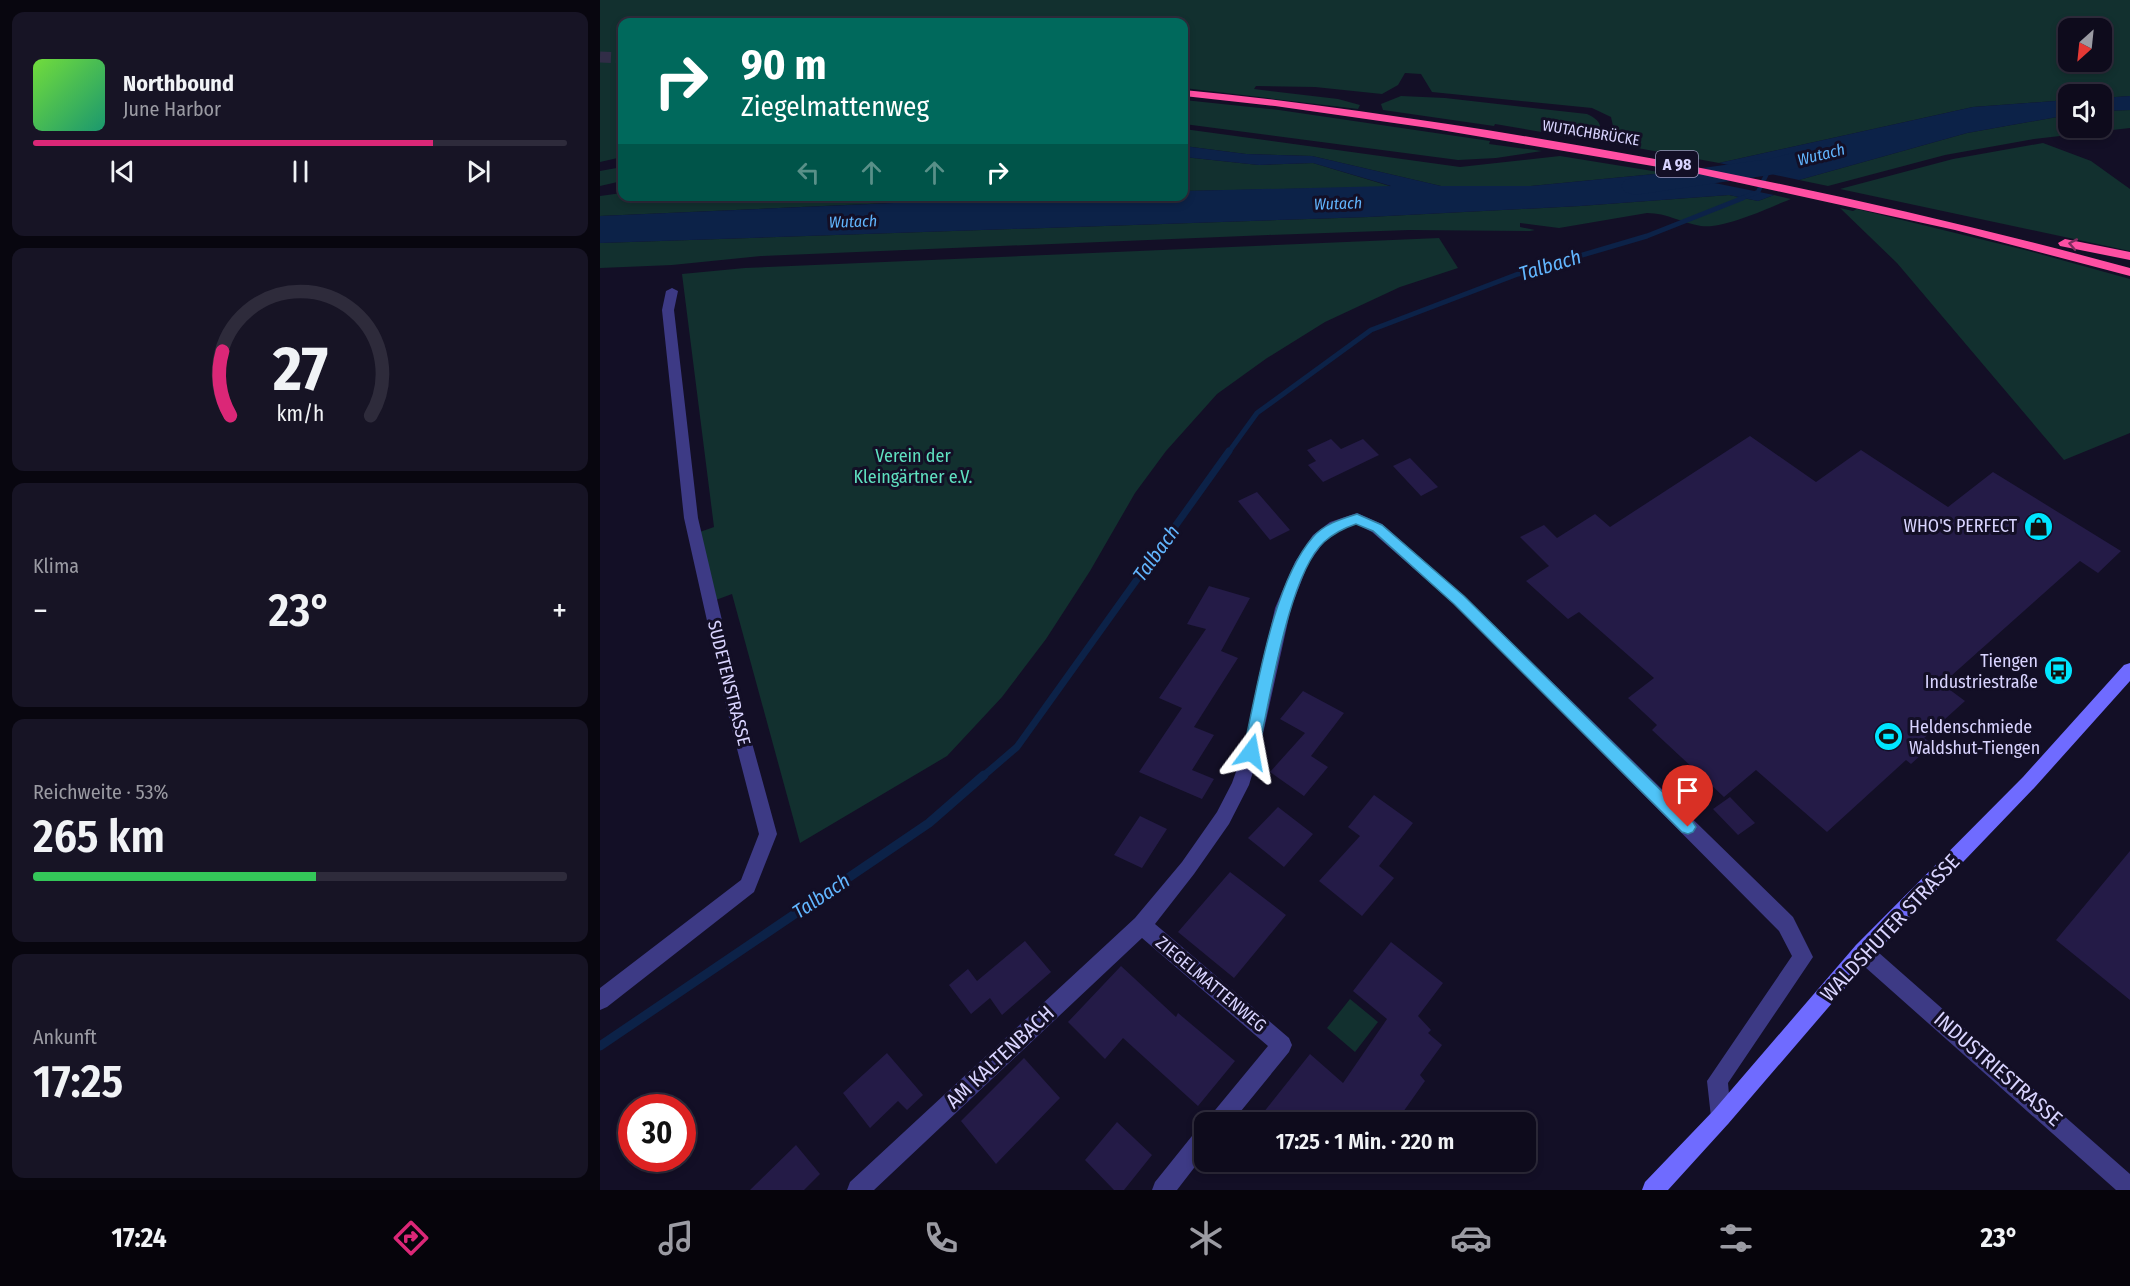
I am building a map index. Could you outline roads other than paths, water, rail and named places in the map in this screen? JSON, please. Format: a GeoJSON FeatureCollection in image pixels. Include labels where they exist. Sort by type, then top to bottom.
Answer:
{"type":"FeatureCollection","features":[{"type":"Feature","properties":{"kind":"highway","name":"WUTACHBRÜCKE"},"geometry":{"type":"LineString","coordinates":[[1188,94],[1490,133],[1684,166],[1900,214]]}},
{"type":"Feature","properties":{"kind":"highway"},"geometry":{"type":"LineString","coordinates":[[1900,214],[1999,230],[2130,256]]}},
{"type":"Feature","properties":{"kind":"highway","name":"A 98"},"geometry":{"type":"LineString","coordinates":[[1900,214],[2130,272]]}},
{"type":"Feature","properties":{"kind":"main road","name":"WALDSHUTER STRASSE"},"geometry":{"type":"LineString","coordinates":[[1653,1190],[1721,1117],[1863,952],[2029,782],[2130,670]]}},
{"type":"Feature","properties":{"kind":"street","name":"SUDETENSTRASSE"},"geometry":{"type":"LineString","coordinates":[[600,1000],[748,886],[768,834],[735,710],[691,518],[668,310],[672,291]]}},
{"type":"Feature","properties":{"kind":"street","name":"ZIEGELMATTENWEG"},"geometry":{"type":"LineString","coordinates":[[1226,1112],[1282,1044],[1142,925],[1188,868],[1223,818],[1240,785],[1251,752],[1283,608],[1302,562],[1318,539],[1335,526],[1357,518],[1377,528],[1459,600],[1786,924],[1803,957],[1717,1081],[1721,1117]]}},
{"type":"Feature","properties":{"kind":"street","name":"AM KALTENBACH"},"geometry":{"type":"LineString","coordinates":[[858,1190],[1142,925]]}},
{"type":"Feature","properties":{"kind":"street","name":"INDUSTRIESTRASSE"},"geometry":{"type":"LineString","coordinates":[[1863,952],[2130,1188]]}},
{"type":"Feature","properties":{"kind":"street"},"geometry":{"type":"LineString","coordinates":[[1163,1190],[1194,1151]]}},
{"type":"Feature","properties":{"kind":"water"},"geometry":{"type":"Polygon","coordinates":[[[2130,96],[2130,110],[2112,111],[2112,97],[2130,96]]]}},
{"type":"Feature","properties":{"kind":"water"},"geometry":{"type":"Polygon","coordinates":[[[2058,101],[2058,117],[1967,133],[1799,180],[1719,163],[1973,107],[2058,101]]]}},
{"type":"Feature","properties":{"kind":"water"},"geometry":{"type":"Polygon","coordinates":[[[1188,147],[1246,154],[1312,156],[1441,186],[1531,186],[1665,173],[1774,195],[1758,201],[1729,195],[1580,206],[1368,217],[600,243],[600,216],[937,201],[1188,201],[1188,191],[1391,186],[1313,163],[1259,165],[1188,157],[1188,147]]]}},
{"type":"Feature","properties":{"kind":"waterway","name":"Wutach"},"geometry":{"type":"LineString","coordinates":[[1635,186],[1770,167],[1804,158]]}},
{"type":"Feature","properties":{"kind":"waterway","name":"Talbach"},"geometry":{"type":"LineString","coordinates":[[1739,199],[1758,192],[1770,167]]}},
{"type":"Feature","properties":{"kind":"waterway","name":"Talbach"},"geometry":{"type":"LineString","coordinates":[[1228,453],[1257,413],[1371,330],[1518,274],[1647,236],[1743,198]]}},
{"type":"Feature","properties":{"kind":"waterway","name":"Talbach"},"geometry":{"type":"LineString","coordinates":[[982,777],[1017,747],[1229,451]]}},
{"type":"Feature","properties":{"kind":"waterway","name":"Talbach"},"geometry":{"type":"LineString","coordinates":[[600,1046],[929,823],[984,775]]}},
{"type":"Feature","properties":{"kind":"tunnel"},"geometry":{"type":"LineString","coordinates":[[600,57],[618,58]]}},
{"type":"Feature","properties":{"kind":"place","name":"WHO'S PERFECT"},"geometry":{"type":"Point","coordinates":[2038,526]}},
{"type":"Feature","properties":{"kind":"place","name":"Tiengen Industriestraße"},"geometry":{"type":"Point","coordinates":[2059,671]}},
{"type":"Feature","properties":{"kind":"place","name":"Heldenschmiede Waldshut-Tiengen"},"geometry":{"type":"Point","coordinates":[1888,737]}},
{"type":"Feature","properties":{"kind":"park label","name":"Verein der Kleingärtner e.V."},"geometry":{"type":"Point","coordinates":[913,466]}}]}
